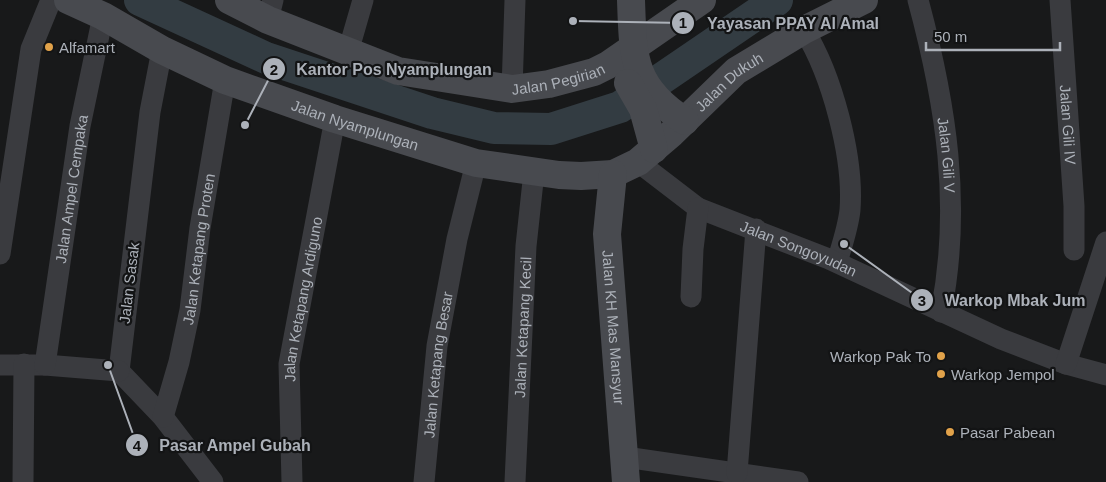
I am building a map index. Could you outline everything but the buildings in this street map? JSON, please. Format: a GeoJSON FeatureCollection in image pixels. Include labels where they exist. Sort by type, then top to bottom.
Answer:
{"type":"FeatureCollection","features":[{"type":"Feature","properties":{"kind":"main road","name":"Jalan Nyamplungan"},"geometry":{"type":"LineString","coordinates":[[68,0],[103,16],[162,50],[225,80],[335,119],[476,163],[534,172],[581,176],[613,174],[646,155]]}},
{"type":"Feature","properties":{"kind":"main road","name":"Jalan Pegirian"},"geometry":{"type":"LineString","coordinates":[[229,0],[271,10],[348,52],[398,71],[512,88],[549,84],[626,66],[702,0]]}},
{"type":"Feature","properties":{"kind":"main road"},"geometry":{"type":"LineString","coordinates":[[631,0],[626,66],[650,105],[685,121]]}},
{"type":"Feature","properties":{"kind":"main road","name":"Jalan Dukuh"},"geometry":{"type":"LineString","coordinates":[[646,155],[685,121],[736,70],[804,30],[864,0]]}},
{"type":"Feature","properties":{"kind":"main road"},"geometry":{"type":"LineString","coordinates":[[646,155],[650,105]]}},
{"type":"Feature","properties":{"kind":"main road","name":"Jalan KH Mas Mansyur"},"geometry":{"type":"LineString","coordinates":[[613,174],[607,234],[626,469]]}},
{"type":"Feature","properties":{"kind":"street"},"geometry":{"type":"LineString","coordinates":[[0,254],[31,49],[51,0]]}},
{"type":"Feature","properties":{"kind":"street"},"geometry":{"type":"LineString","coordinates":[[348,52],[363,0]]}},
{"type":"Feature","properties":{"kind":"street"},"geometry":{"type":"LineString","coordinates":[[512,88],[515,0]]}},
{"type":"Feature","properties":{"kind":"street","name":"Jalan Gili V"},"geometry":{"type":"LineString","coordinates":[[918,0],[941,94],[952,204],[946,284],[941,312]]}},
{"type":"Feature","properties":{"kind":"street","name":"Jalan Gili IV"},"geometry":{"type":"LineString","coordinates":[[1060,0],[1074,206],[1074,250]]}},
{"type":"Feature","properties":{"kind":"street","name":"Jalan Ampel Cempaka"},"geometry":{"type":"LineString","coordinates":[[45,364],[80,126],[103,16]]}},
{"type":"Feature","properties":{"kind":"street"},"geometry":{"type":"LineString","coordinates":[[804,30],[817,51],[828,79],[847,164],[850,210],[837,262]]}},
{"type":"Feature","properties":{"kind":"street","name":"Jalan Sasak"},"geometry":{"type":"LineString","coordinates":[[119,371],[150,112],[162,50]]}},
{"type":"Feature","properties":{"kind":"street","name":"Jalan Ketapang Proten"},"geometry":{"type":"LineString","coordinates":[[163,416],[179,362],[190,310],[200,228],[225,80]]}},
{"type":"Feature","properties":{"kind":"street","name":"Jalan Ketapang Ardiguno"},"geometry":{"type":"LineString","coordinates":[[292,482],[290,364],[335,119]]}},
{"type":"Feature","properties":{"kind":"street","name":"Jalan Songoyudan"},"geometry":{"type":"LineString","coordinates":[[646,155],[698,208],[837,262],[941,312],[1066,364],[1106,375]]}},
{"type":"Feature","properties":{"kind":"street","name":"Jalan Ketapang Besar"},"geometry":{"type":"LineString","coordinates":[[424,482],[437,346],[457,240],[476,163]]}},
{"type":"Feature","properties":{"kind":"street","name":"Jalan Ketapang Kecil"},"geometry":{"type":"LineString","coordinates":[[515,482],[526,246],[534,172]]}},
{"type":"Feature","properties":{"kind":"street"},"geometry":{"type":"LineString","coordinates":[[691,297],[693,249],[698,208]]}},
{"type":"Feature","properties":{"kind":"street"},"geometry":{"type":"LineString","coordinates":[[727,475],[756,229]]}},
{"type":"Feature","properties":{"kind":"street"},"geometry":{"type":"LineString","coordinates":[[1066,364],[1106,242]]}},
{"type":"Feature","properties":{"kind":"street"},"geometry":{"type":"LineString","coordinates":[[23,482],[24,364]]}},
{"type":"Feature","properties":{"kind":"street"},"geometry":{"type":"LineString","coordinates":[[0,365],[45,364],[119,371],[163,416],[213,482]]}},
{"type":"Feature","properties":{"kind":"street"},"geometry":{"type":"LineString","coordinates":[[626,469],[727,475],[798,482]]}},
{"type":"Feature","properties":{"kind":"waterway"},"geometry":{"type":"LineString","coordinates":[[140,0],[266,58],[432,113],[494,128],[551,129],[620,107],[777,0]]}},
{"type":"Feature","properties":{"kind":"place","name":"Yayasan PPAY Al Amal"},"geometry":{"type":"Point","coordinates":[573,21]}},
{"type":"Feature","properties":{"kind":"place","name":"Alfamart"},"geometry":{"type":"Point","coordinates":[49,47]}},
{"type":"Feature","properties":{"kind":"place","name":"Kantor Pos Nyamplungan"},"geometry":{"type":"Point","coordinates":[245,125]}},
{"type":"Feature","properties":{"kind":"place","name":"Warkop Mbak Jum"},"geometry":{"type":"Point","coordinates":[844,244]}},
{"type":"Feature","properties":{"kind":"place","name":"Warkop Pak To"},"geometry":{"type":"Point","coordinates":[941,356]}},
{"type":"Feature","properties":{"kind":"place","name":"Pasar Ampel Gubah"},"geometry":{"type":"Point","coordinates":[108,365]}},
{"type":"Feature","properties":{"kind":"place","name":"Warkop Jempol"},"geometry":{"type":"Point","coordinates":[941,374]}},
{"type":"Feature","properties":{"kind":"place","name":"Pasar Pabean"},"geometry":{"type":"Point","coordinates":[950,432]}}]}
